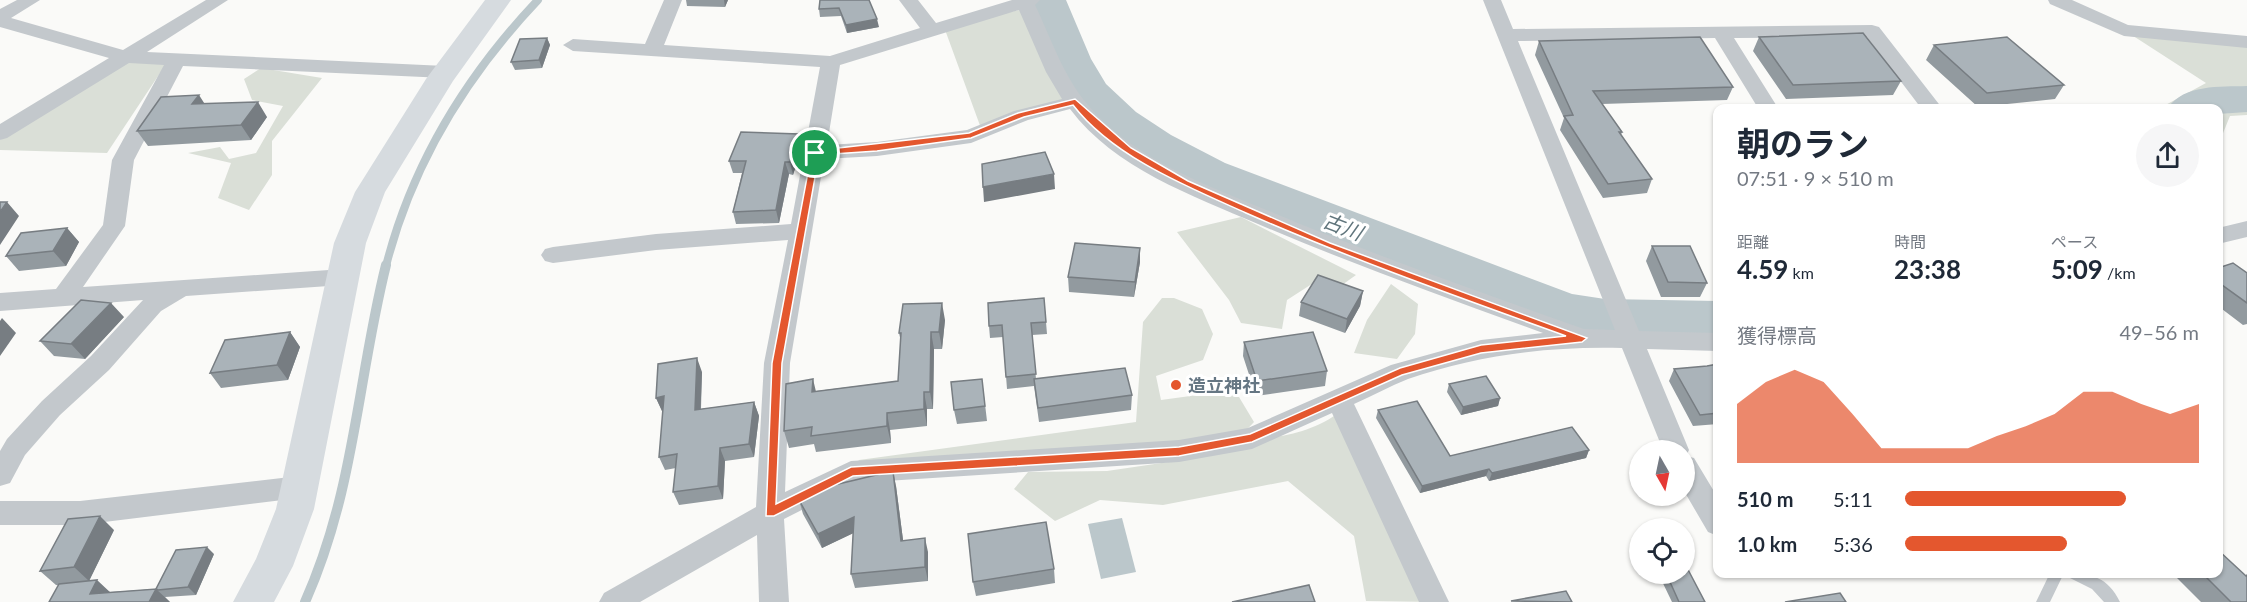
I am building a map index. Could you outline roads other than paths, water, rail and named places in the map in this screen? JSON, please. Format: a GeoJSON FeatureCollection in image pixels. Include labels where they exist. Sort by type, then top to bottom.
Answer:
{"type":"FeatureCollection","features":[{"type":"Feature","properties":{"kind":"street"},"geometry":{"type":"LineString","coordinates":[[0,19],[32,0]]}},
{"type":"Feature","properties":{"kind":"street"},"geometry":{"type":"LineString","coordinates":[[0,133],[219,0]]}},
{"type":"Feature","properties":{"kind":"street"},"geometry":{"type":"LineString","coordinates":[[253,602],[273,566],[295,509],[350,243],[370,192],[445,72],[498,0]]}},
{"type":"Feature","properties":{"kind":"street"},"geometry":{"type":"LineString","coordinates":[[652,50],[673,0]]}},
{"type":"Feature","properties":{"kind":"street"},"geometry":{"type":"LineString","coordinates":[[908,0],[932,31]]}},
{"type":"Feature","properties":{"kind":"street"},"geometry":{"type":"LineString","coordinates":[[1492,0],[1672,440]]}},
{"type":"Feature","properties":{"kind":"street"},"geometry":{"type":"LineString","coordinates":[[2057,0],[2124,30],[2247,42]]}},
{"type":"Feature","properties":{"kind":"street"},"geometry":{"type":"LineString","coordinates":[[573,45],[831,62],[1028,1],[1058,79],[1083,111],[1128,150],[1185,183],[1327,245],[1582,338]]}},
{"type":"Feature","properties":{"kind":"street"},"geometry":{"type":"LineString","coordinates":[[0,19],[126,57],[445,72]]}},
{"type":"Feature","properties":{"kind":"street"},"geometry":{"type":"LineString","coordinates":[[1506,35],[1872,32],[1929,104]]}},
{"type":"Feature","properties":{"kind":"street"},"geometry":{"type":"LineString","coordinates":[[1721,33],[1765,104]]}},
{"type":"Feature","properties":{"kind":"street"},"geometry":{"type":"LineString","coordinates":[[63,297],[114,226],[123,160],[177,59]]}},
{"type":"Feature","properties":{"kind":"street"},"geometry":{"type":"LineString","coordinates":[[774,602],[770,513],[777,363],[831,62]]}},
{"type":"Feature","properties":{"kind":"street"},"geometry":{"type":"LineString","coordinates":[[815,153],[971,136],[1021,115],[1075,102]]}},
{"type":"Feature","properties":{"kind":"street"},"geometry":{"type":"LineString","coordinates":[[2223,235],[2247,229]]}},
{"type":"Feature","properties":{"kind":"street"},"geometry":{"type":"LineString","coordinates":[[553,255],[656,242],[800,231]]}},
{"type":"Feature","properties":{"kind":"street"},"geometry":{"type":"LineString","coordinates":[[0,302],[343,277]]}},
{"type":"Feature","properties":{"kind":"street"},"geometry":{"type":"LineString","coordinates":[[0,475],[16,447],[51,408],[100,363],[152,305],[181,288]]}},
{"type":"Feature","properties":{"kind":"street"},"geometry":{"type":"LineString","coordinates":[[614,602],[770,513],[851,472],[1179,451],[1252,438],[1400,372],[1481,349],[1582,338],[1713,342]]}},
{"type":"Feature","properties":{"kind":"street"},"geometry":{"type":"LineString","coordinates":[[1339,400],[1434,602]]}},
{"type":"Feature","properties":{"kind":"street"},"geometry":{"type":"LineString","coordinates":[[1695,485],[1713,515]]}},
{"type":"Feature","properties":{"kind":"street"},"geometry":{"type":"LineString","coordinates":[[0,513],[80,513],[299,487]]}},
{"type":"Feature","properties":{"kind":"lane"},"geometry":{"type":"LineString","coordinates":[[2043,602],[2055,578]]}},
{"type":"Feature","properties":{"kind":"lane"},"geometry":{"type":"LineString","coordinates":[[2084,578],[2097,584],[2113,602]]}},
{"type":"Feature","properties":{"kind":"waterway"},"geometry":{"type":"LineString","coordinates":[[386,266],[411,192],[445,123],[488,59],[538,0]]}},
{"type":"Feature","properties":{"kind":"waterway","name":"古川"},"geometry":{"type":"LineString","coordinates":[[1046,0],[1069,59],[1090,93],[1104,108],[1137,134],[1208,174],[1566,313],[1605,318],[1713,320]]}},
{"type":"Feature","properties":{"kind":"waterway","name":"古川"},"geometry":{"type":"LineString","coordinates":[[2199,104],[2206,101],[2247,99]]}},
{"type":"Feature","properties":{"kind":"waterway"},"geometry":{"type":"LineString","coordinates":[[305,602],[322,560],[345,477],[386,265]]}},
{"type":"Feature","properties":{"kind":"place","name":"造立神社"},"geometry":{"type":"Point","coordinates":[1176,385]}}]}
